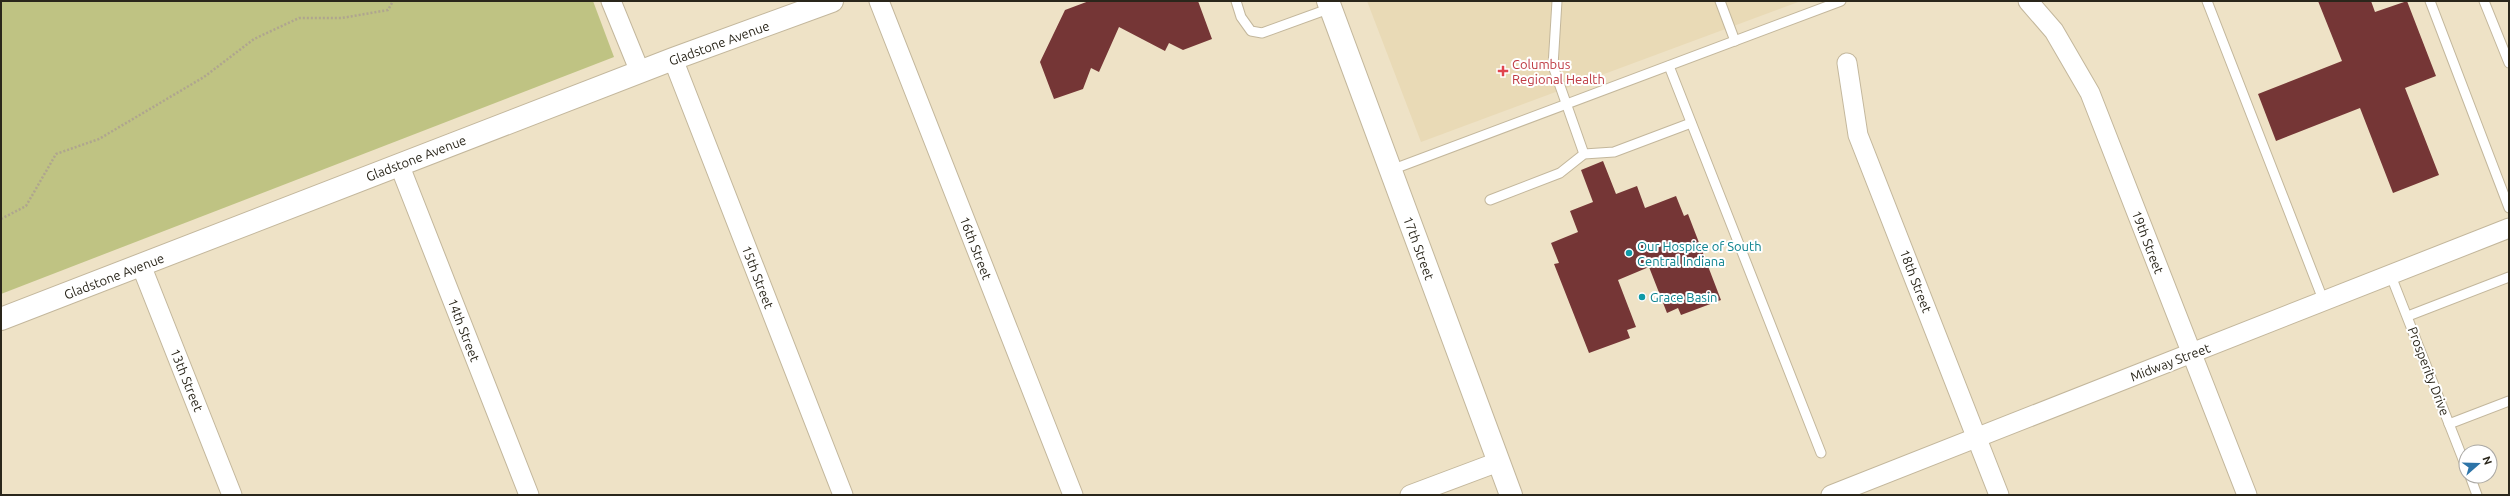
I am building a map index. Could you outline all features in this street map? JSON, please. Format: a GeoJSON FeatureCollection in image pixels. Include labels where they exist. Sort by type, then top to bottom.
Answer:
{"type":"FeatureCollection","features":[{"type":"Feature","properties":{"kind":"street"},"geometry":{"type":"LineString","coordinates":[[611,1],[640,72]]}},
{"type":"Feature","properties":{"kind":"street","name":"Gladstone Avenue"},"geometry":{"type":"LineString","coordinates":[[1,319],[673,59],[832,1]]}},
{"type":"Feature","properties":{"kind":"street","name":"16th Street"},"geometry":{"type":"LineString","coordinates":[[879,1],[1073,495]]}},
{"type":"Feature","properties":{"kind":"street","name":"19th Street"},"geometry":{"type":"LineString","coordinates":[[2028,1],[2054,31],[2090,93],[2247,495]]}},
{"type":"Feature","properties":{"kind":"street","name":"17th Street"},"geometry":{"type":"LineString","coordinates":[[1329,4],[1511,495]]}},
{"type":"Feature","properties":{"kind":"street","name":"15th Street"},"geometry":{"type":"LineString","coordinates":[[673,59],[843,495]]}},
{"type":"Feature","properties":{"kind":"street","name":"18th Street"},"geometry":{"type":"LineString","coordinates":[[1847,63],[1858,135],[1999,495]]}},
{"type":"Feature","properties":{"kind":"street","name":"14th Street"},"geometry":{"type":"LineString","coordinates":[[400,164],[529,495]]}},
{"type":"Feature","properties":{"kind":"street","name":"Midway Street"},"geometry":{"type":"LineString","coordinates":[[1831,495],[2391,276],[2509,228]]}},
{"type":"Feature","properties":{"kind":"street","name":"13th Street"},"geometry":{"type":"LineString","coordinates":[[142,265],[232,495]]}},
{"type":"Feature","properties":{"kind":"street"},"geometry":{"type":"LineString","coordinates":[[1410,495],[1498,462]]}},
{"type":"Feature","properties":{"kind":"lane"},"geometry":{"type":"LineString","coordinates":[[1236,1],[1241,18],[1251,32],[1262,33],[1329,4]]}},
{"type":"Feature","properties":{"kind":"lane"},"geometry":{"type":"LineString","coordinates":[[1557,1],[1552,66],[1584,154]]}},
{"type":"Feature","properties":{"kind":"lane"},"geometry":{"type":"LineString","coordinates":[[1720,1],[1735,41]]}},
{"type":"Feature","properties":{"kind":"lane"},"geometry":{"type":"LineString","coordinates":[[1391,170],[1841,1]]}},
{"type":"Feature","properties":{"kind":"lane"},"geometry":{"type":"LineString","coordinates":[[2207,1],[2324,302]]}},
{"type":"Feature","properties":{"kind":"lane"},"geometry":{"type":"LineString","coordinates":[[2430,1],[2509,208]]}},
{"type":"Feature","properties":{"kind":"lane"},"geometry":{"type":"LineString","coordinates":[[2484,1],[2509,63]]}},
{"type":"Feature","properties":{"kind":"lane"},"geometry":{"type":"LineString","coordinates":[[1669,66],[1821,453]]}},
{"type":"Feature","properties":{"kind":"lane"},"geometry":{"type":"LineString","coordinates":[[1490,200],[1560,173],[1584,154],[1614,152],[1691,123]]}},
{"type":"Feature","properties":{"kind":"lane","name":"Prosperity Drive"},"geometry":{"type":"LineString","coordinates":[[2391,276],[2408,316],[2458,447]]}},
{"type":"Feature","properties":{"kind":"lane"},"geometry":{"type":"LineString","coordinates":[[2408,316],[2509,277]]}},
{"type":"Feature","properties":{"kind":"lane"},"geometry":{"type":"LineString","coordinates":[[2449,424],[2509,401]]}},
{"type":"Feature","properties":{"kind":"lane"},"geometry":{"type":"LineString","coordinates":[[2473,484],[2477,495]]}},
{"type":"Feature","properties":{"kind":"path"},"geometry":{"type":"LineString","coordinates":[[1,219],[26,206],[56,154],[99,139],[141,116],[204,77],[254,39],[299,18],[342,18],[388,10],[393,1]]}},
{"type":"Feature","properties":{"kind":"shaded area","name":"Columbus Regional Health"},"geometry":{"type":"Polygon","coordinates":[[[1367,1],[1801,1],[1421,142],[1367,1]]]}},
{"type":"Feature","properties":{"kind":"green space"},"geometry":{"type":"Polygon","coordinates":[[[1,1],[593,1],[614,57],[1,294],[1,1]]]}},
{"type":"Feature","properties":{"kind":"building"},"geometry":{"type":"Polygon","coordinates":[[[1089,1],[1198,1],[1212,39],[1183,50],[1169,43],[1165,51],[1119,27],[1099,72],[1091,68],[1083,89],[1054,99],[1040,62],[1065,10],[1089,1]]]}},
{"type":"Feature","properties":{"kind":"building"},"geometry":{"type":"Polygon","coordinates":[[[2318,1],[2371,1],[2375,12],[2407,1],[2436,76],[2405,88],[2439,175],[2393,193],[2360,108],[2276,141],[2258,94],[2342,61],[2318,1]]]}},
{"type":"Feature","properties":{"kind":"building","name":"Our Hospice of South Central Indiana"},"geometry":{"type":"Polygon","coordinates":[[[1603,161],[1616,194],[1637,186],[1645,208],[1676,196],[1684,216],[1688,214],[1721,300],[1681,315],[1678,308],[1667,313],[1649,267],[1618,280],[1636,327],[1627,330],[1630,338],[1589,353],[1554,264],[1559,263],[1551,243],[1578,232],[1570,211],[1593,202],[1581,170],[1603,161]]]}},
{"type":"Feature","properties":{"kind":"place","name":"Columbus Regional Health"},"geometry":{"type":"Point","coordinates":[1503,71]}},
{"type":"Feature","properties":{"kind":"place","name":"Our Hospice of South Central Indiana"},"geometry":{"type":"Point","coordinates":[1629,253]}},
{"type":"Feature","properties":{"kind":"place","name":"Grace Basin"},"geometry":{"type":"Point","coordinates":[1642,297]}}]}
